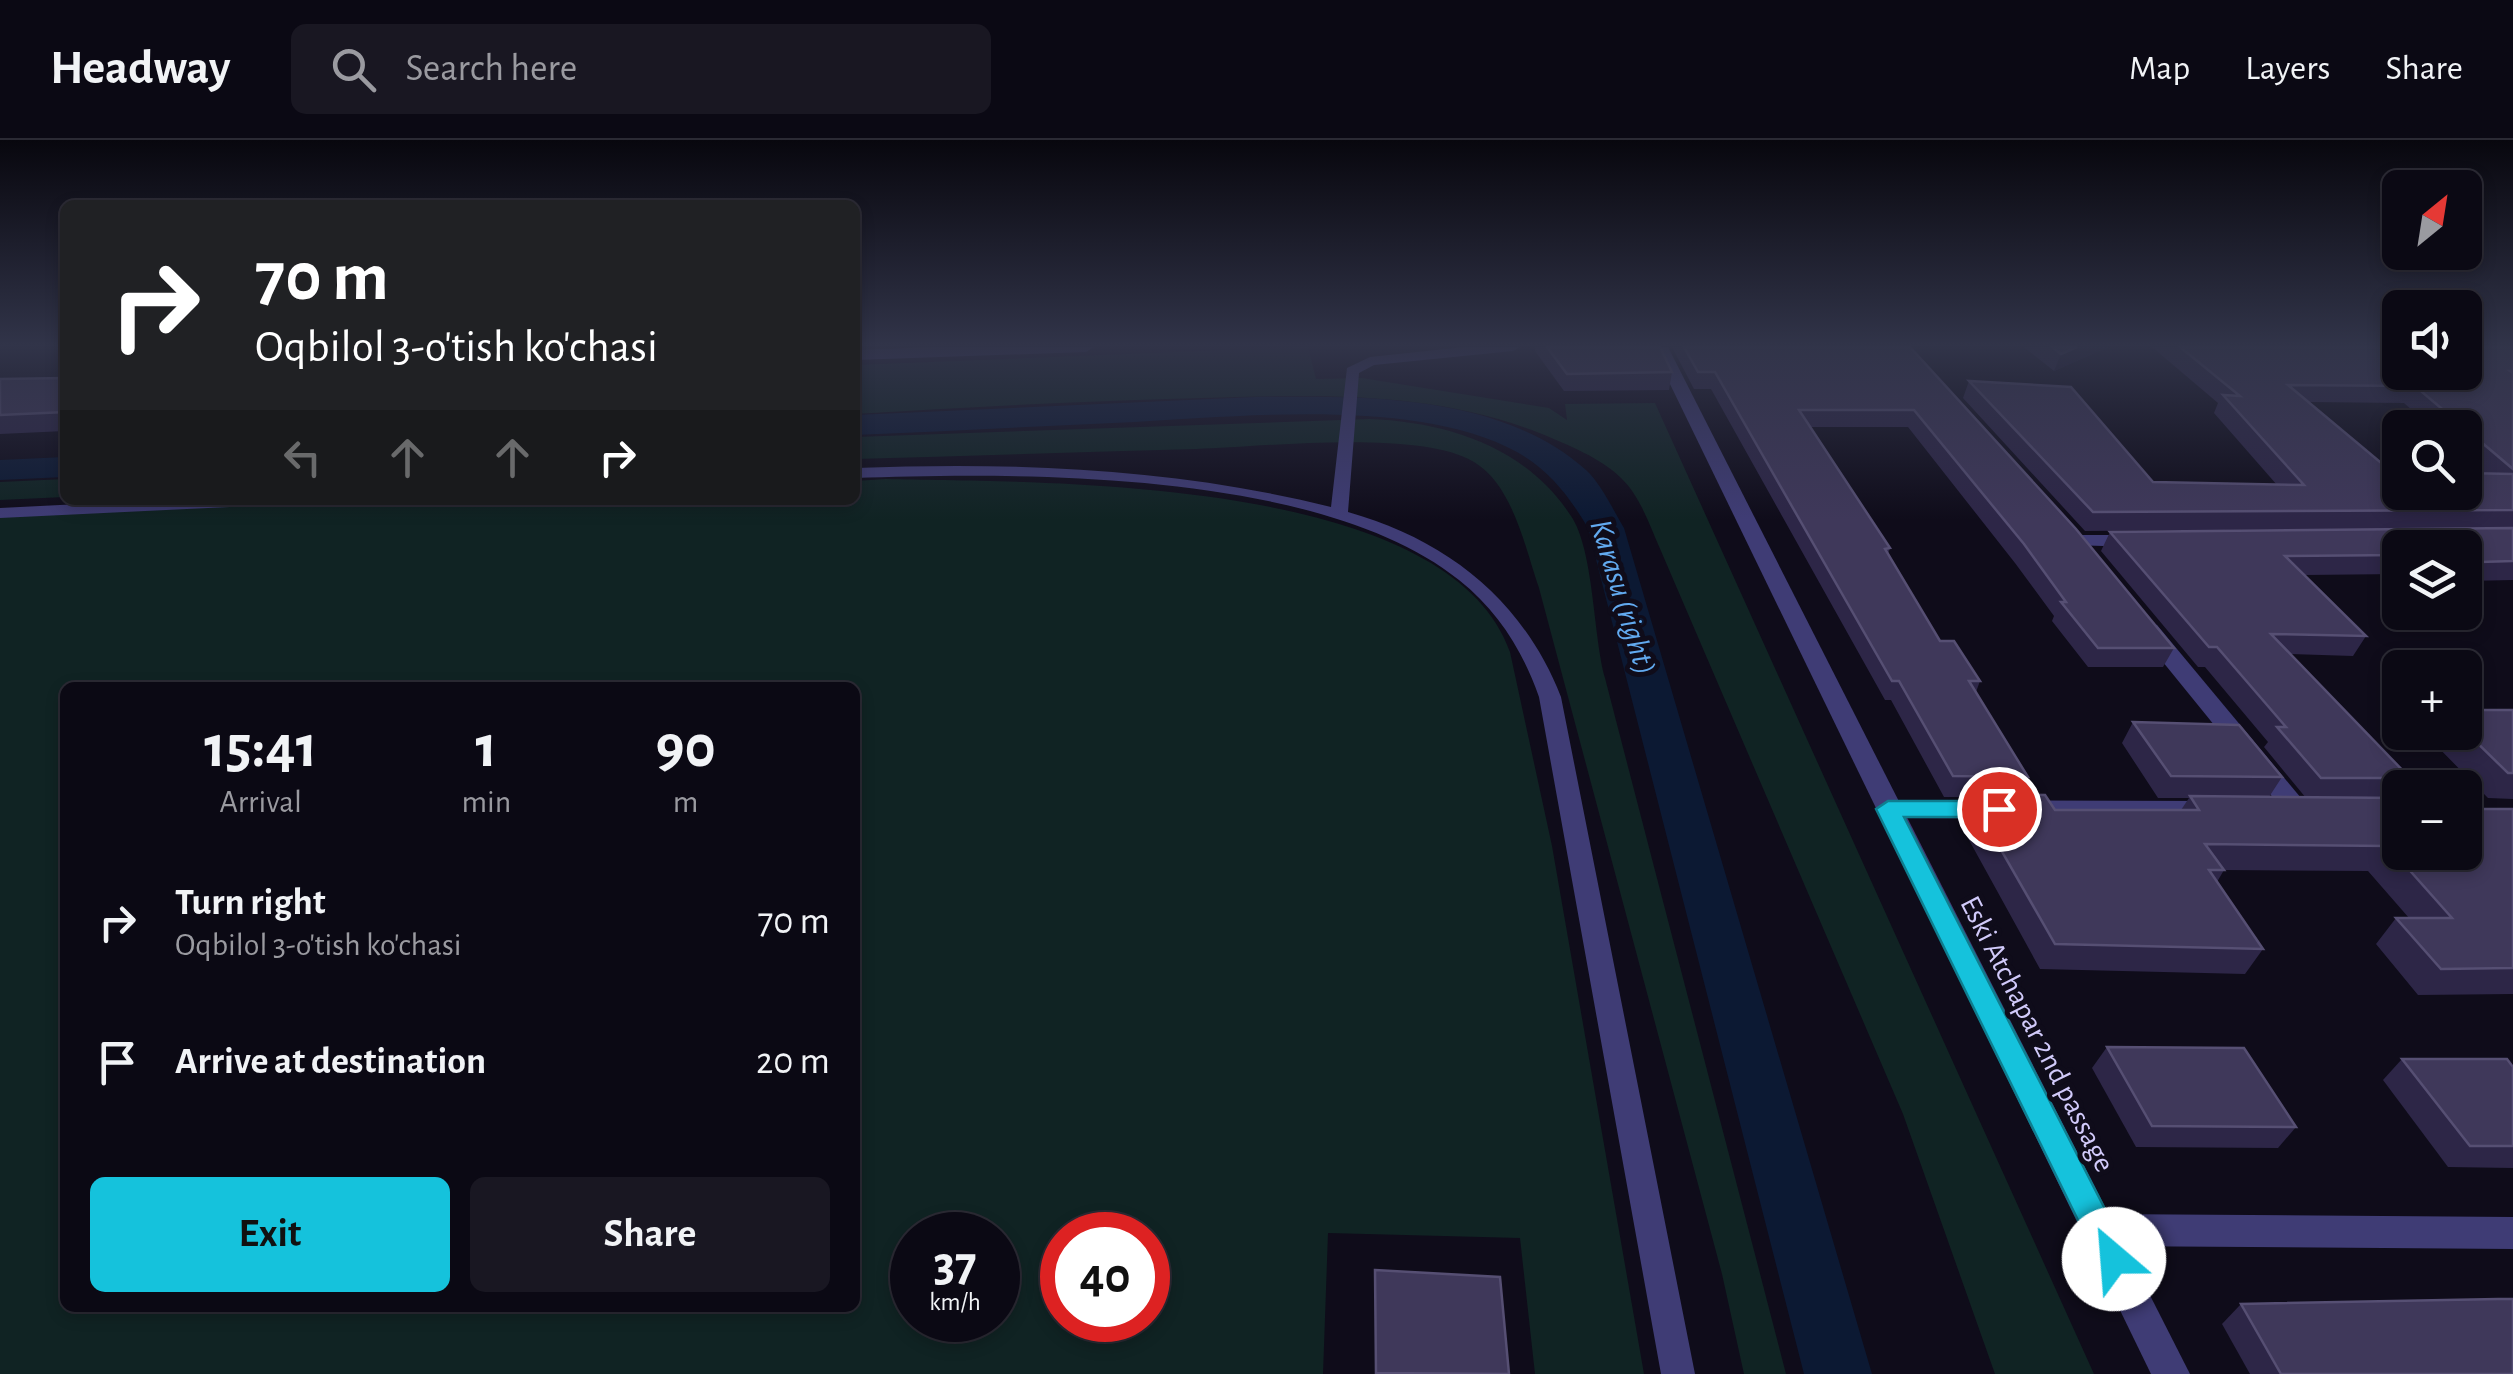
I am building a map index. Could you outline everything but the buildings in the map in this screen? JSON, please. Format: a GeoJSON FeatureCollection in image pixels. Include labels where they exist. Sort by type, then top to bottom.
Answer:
{"type":"FeatureCollection","features":[{"type":"Feature","properties":{"kind":"street","name":"Eski Atchapar 2nd passage"},"geometry":{"type":"LineString","coordinates":[[1688,405],[2171,1374]]}},
{"type":"Feature","properties":{"kind":"street"},"geometry":{"type":"LineString","coordinates":[[2076,542],[2156,540]]}},
{"type":"Feature","properties":{"kind":"street"},"geometry":{"type":"LineString","coordinates":[[2138,616],[2297,810]]}},
{"type":"Feature","properties":{"kind":"street"},"geometry":{"type":"LineString","coordinates":[[1888,809],[2331,810]]}},
{"type":"Feature","properties":{"kind":"street"},"geometry":{"type":"LineString","coordinates":[[2099,1230],[2513,1233]]}},
{"type":"Feature","properties":{"kind":"lane"},"geometry":{"type":"LineString","coordinates":[[1339,514],[1346,405]]}},
{"type":"Feature","properties":{"kind":"lane"},"geometry":{"type":"LineString","coordinates":[[860,473],[973,467],[1119,474],[1234,491],[1339,514],[1402,538],[1466,576],[1513,625],[1545,682],[1678,1374]]}},
{"type":"Feature","properties":{"kind":"lane"},"geometry":{"type":"LineString","coordinates":[[0,512],[158,505]]}},
{"type":"Feature","properties":{"kind":"green space"},"geometry":{"type":"Polygon","coordinates":[[[860,405],[1021,405],[860,414],[860,405]]]}},
{"type":"Feature","properties":{"kind":"green space"},"geometry":{"type":"Polygon","coordinates":[[[1428,405],[1528,405],[1549,408],[1567,420],[1565,405],[1656,405],[2094,1374],[1995,1374],[1903,1114],[1634,494],[1613,471],[1573,447],[1497,419],[1428,405]]]}},
{"type":"Feature","properties":{"kind":"green space"},"geometry":{"type":"Polygon","coordinates":[[[1399,421],[1483,443],[1532,472],[1553,492],[1579,531],[1605,678],[1786,1374],[1744,1374],[1722,1274],[1539,588],[1508,501],[1487,472],[1449,452],[1380,443],[860,459],[860,437],[1399,421]]]}},
{"type":"Feature","properties":{"kind":"green space"},"geometry":{"type":"Polygon","coordinates":[[[60,479],[60,497],[0,500],[0,482],[60,479]]]}},
{"type":"Feature","properties":{"kind":"green space"},"geometry":{"type":"Polygon","coordinates":[[[886,479],[1135,489],[1232,500],[1326,520],[1408,550],[1471,594],[1510,652],[1552,846],[1644,1374],[1535,1374],[1520,1238],[1328,1233],[1323,1374],[0,1374],[0,516],[270,505],[860,505],[860,481],[886,479]]]}},
{"type":"Feature","properties":{"kind":"waterway","name":"Karasu (right)"},"geometry":{"type":"LineString","coordinates":[[860,425],[1255,406],[1398,411],[1467,423],[1528,445],[1576,479],[1606,528],[1838,1374]]}},
{"type":"Feature","properties":{"kind":"waterway","name":"Karasu (right)"},"geometry":{"type":"LineString","coordinates":[[0,470],[60,467]]}},
{"type":"Feature","properties":{"kind":"route"},"geometry":{"type":"LineString","coordinates":[[1999,809],[1888,809],[2114,1259]]}}]}
